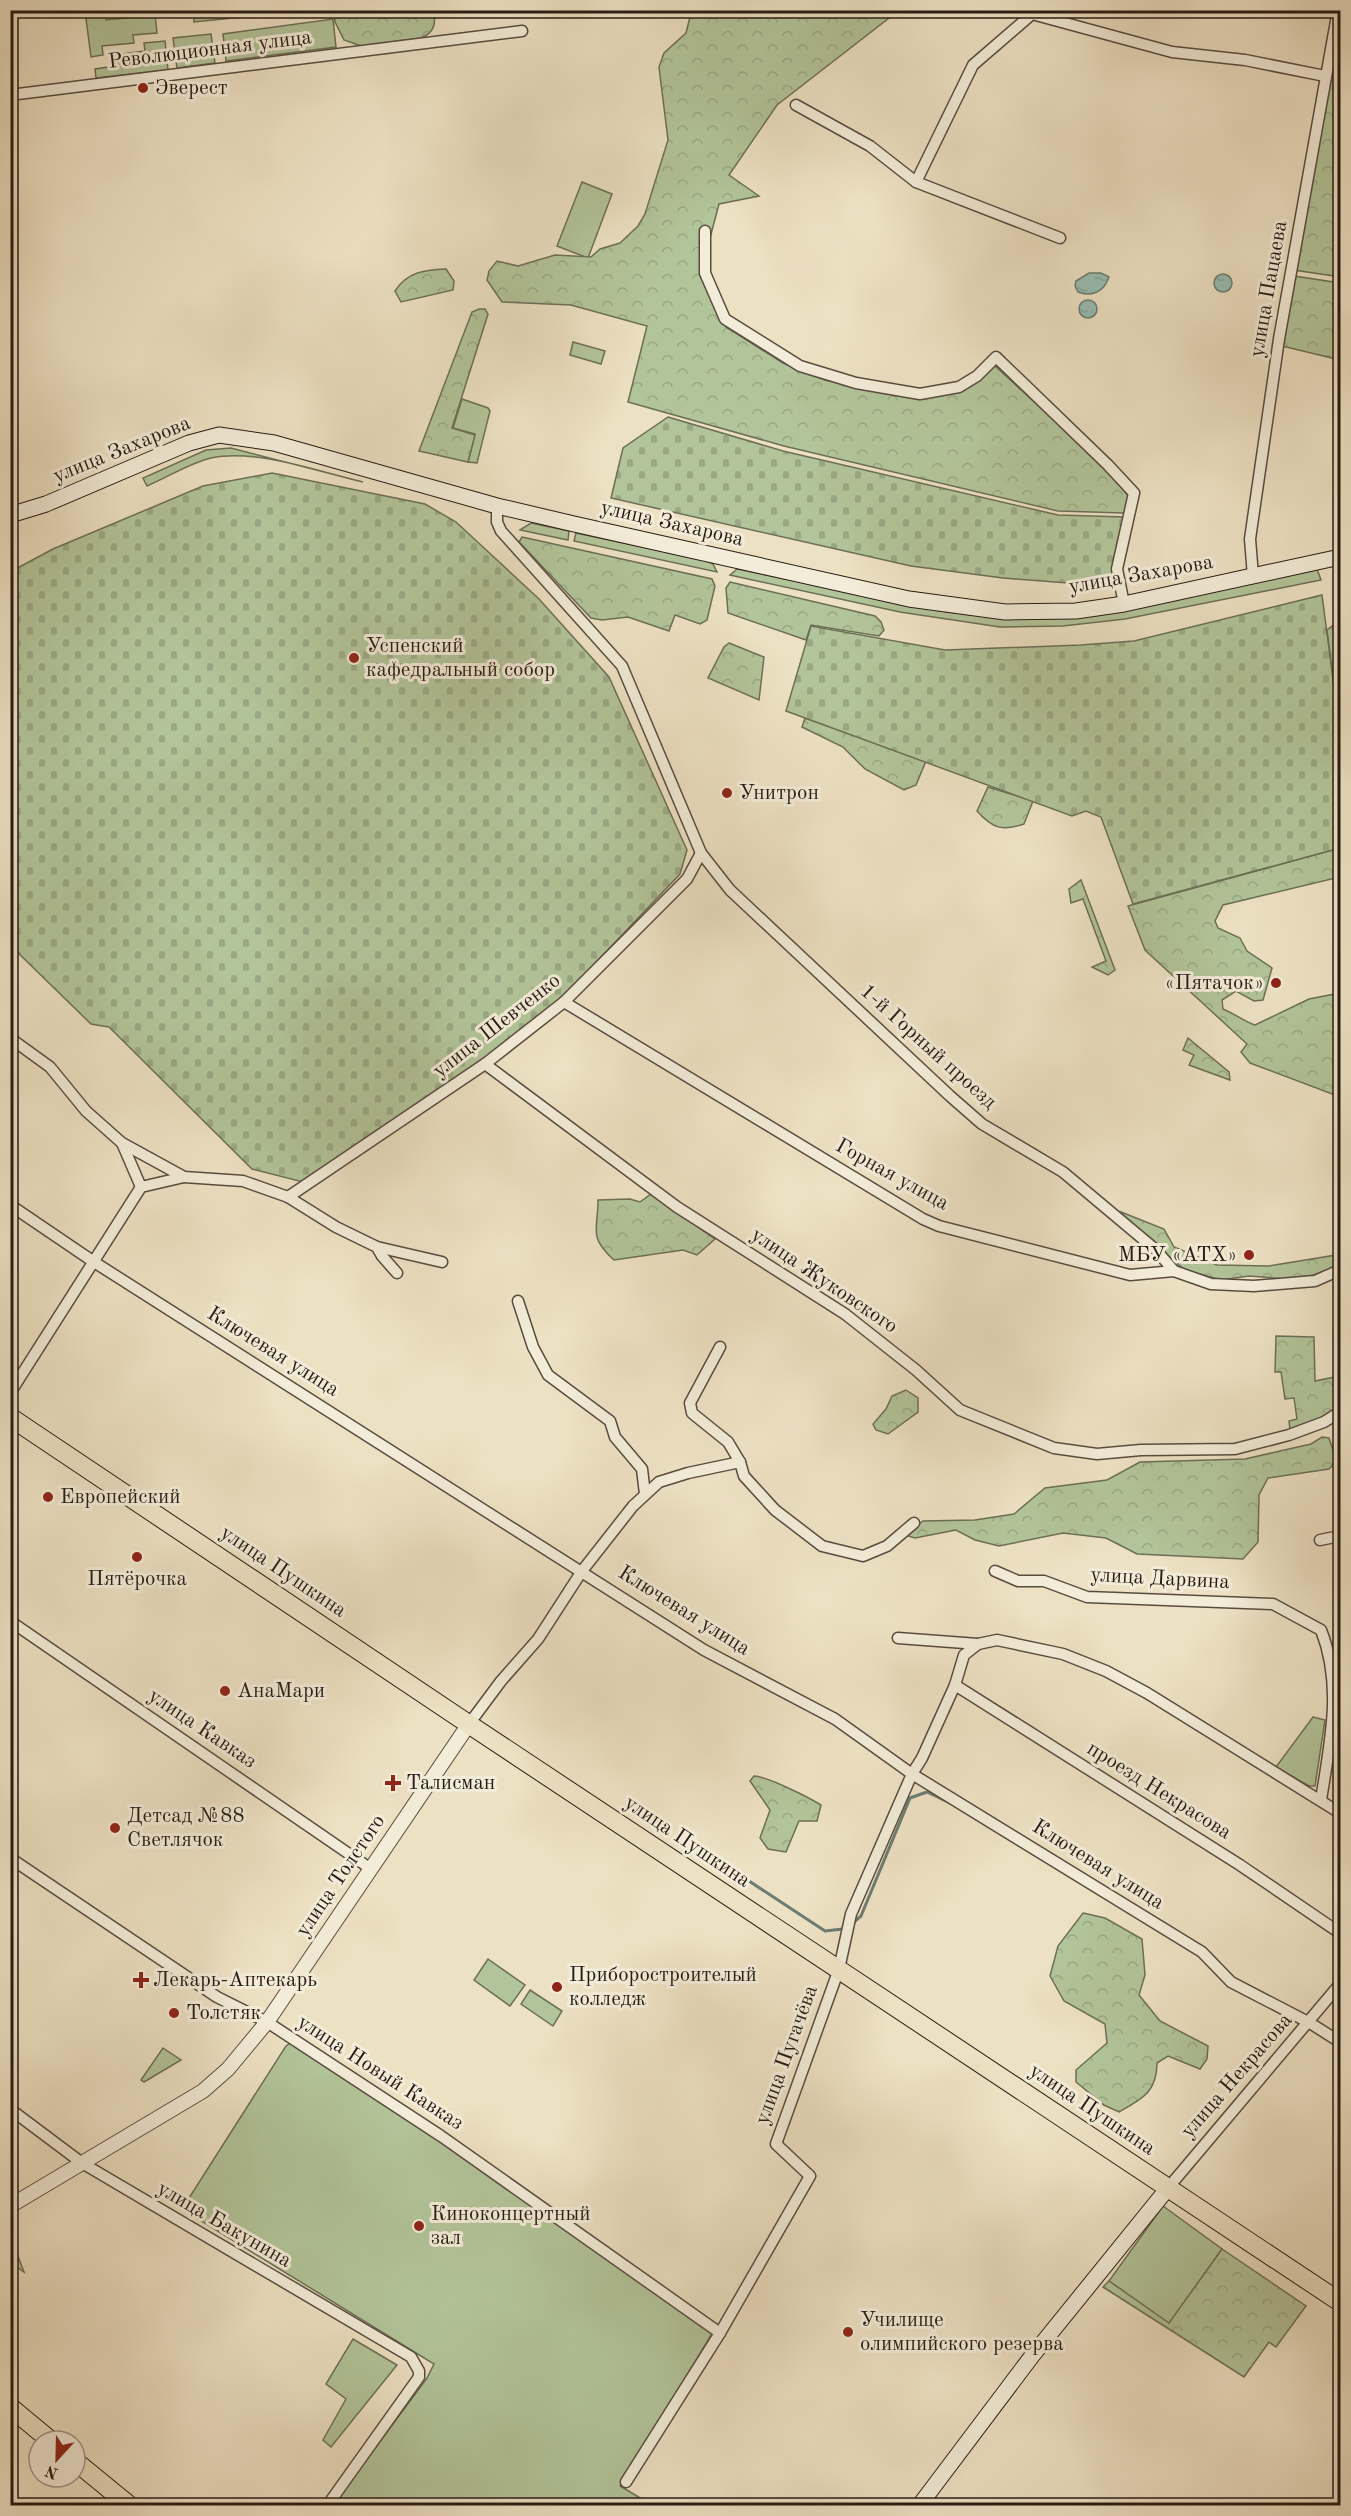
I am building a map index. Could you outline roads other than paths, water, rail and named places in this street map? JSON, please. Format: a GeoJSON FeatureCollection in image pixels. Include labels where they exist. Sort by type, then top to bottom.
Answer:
{"type":"FeatureCollection","features":[{"type":"Feature","properties":{"kind":"main road","name":"улица Захарова"},"geometry":{"type":"LineString","coordinates":[[10,515],[46,504],[189,443],[219,435],[274,443],[497,506],[909,598],[1005,612],[1076,610],[1124,604],[1341,557]]}},
{"type":"Feature","properties":{"kind":"main road","name":"улица Пушкина"},"geometry":{"type":"LineString","coordinates":[[10,1417],[1341,2302]]}},
{"type":"Feature","properties":{"kind":"main road","name":"улица Некрасова"},"geometry":{"type":"LineString","coordinates":[[919,2505],[1032,2356],[1168,2188]]}},
{"type":"Feature","properties":{"kind":"main road"},"geometry":{"type":"LineString","coordinates":[[10,2408],[36,2429]]}},
{"type":"Feature","properties":{"kind":"main road"},"geometry":{"type":"LineString","coordinates":[[87,2471],[130,2505]]}},
{"type":"Feature","properties":{"kind":"street","name":"улица Пацаева"},"geometry":{"type":"LineString","coordinates":[[1253,576],[1250,539],[1279,339],[1338,10]]}},
{"type":"Feature","properties":{"kind":"street"},"geometry":{"type":"LineString","coordinates":[[916,182],[973,65],[1032,14],[1172,51],[1245,60],[1325,76]]}},
{"type":"Feature","properties":{"kind":"street","name":"Революционная улица"},"geometry":{"type":"LineString","coordinates":[[10,95],[522,31]]}},
{"type":"Feature","properties":{"kind":"street"},"geometry":{"type":"LineString","coordinates":[[796,105],[870,146],[916,182],[1060,238]]}},
{"type":"Feature","properties":{"kind":"street"},"geometry":{"type":"LineString","coordinates":[[705,231],[705,273],[725,319],[784,358],[824,375],[920,394],[959,387],[977,376],[996,357],[1134,493],[1117,569],[1124,604]]}},
{"type":"Feature","properties":{"kind":"street","name":"1-й Горный проезд"},"geometry":{"type":"LineString","coordinates":[[497,506],[496,522],[501,531],[622,666],[701,853],[730,891],[982,1124],[1063,1172],[1156,1250],[1174,1270]]}},
{"type":"Feature","properties":{"kind":"street","name":"улица Шевченко"},"geometry":{"type":"LineString","coordinates":[[288,1197],[485,1064],[564,1002],[687,879],[701,853]]}},
{"type":"Feature","properties":{"kind":"street","name":"Горная улица"},"geometry":{"type":"LineString","coordinates":[[564,1002],[931,1222],[1130,1275],[1174,1270],[1211,1284],[1254,1286],[1315,1281],[1341,1270]]}},
{"type":"Feature","properties":{"kind":"street"},"geometry":{"type":"LineString","coordinates":[[10,1038],[50,1067],[86,1112],[122,1143],[184,1177]]}},
{"type":"Feature","properties":{"kind":"street","name":"улица Жуковского"},"geometry":{"type":"LineString","coordinates":[[485,1064],[677,1207],[845,1314],[900,1357],[960,1410],[1054,1448],[1097,1454],[1141,1450],[1235,1449],[1289,1435],[1324,1422],[1341,1412]]}},
{"type":"Feature","properties":{"kind":"street"},"geometry":{"type":"LineString","coordinates":[[122,1143],[141,1187]]}},
{"type":"Feature","properties":{"kind":"street"},"geometry":{"type":"LineString","coordinates":[[10,1393],[141,1187],[184,1177],[243,1181],[288,1197],[336,1227],[377,1246],[442,1262]]}},
{"type":"Feature","properties":{"kind":"street","name":"Ключевая улица"},"geometry":{"type":"LineString","coordinates":[[10,1205],[94,1262],[705,1650],[835,1719],[912,1774],[1202,1952],[1231,1982],[1310,2023],[1341,2042]]}},
{"type":"Feature","properties":{"kind":"street"},"geometry":{"type":"LineString","coordinates":[[377,1246],[382,1256],[397,1273]]}},
{"type":"Feature","properties":{"kind":"street"},"geometry":{"type":"LineString","coordinates":[[518,1301],[532,1347],[548,1375],[610,1421],[615,1437],[642,1469],[645,1494]]}},
{"type":"Feature","properties":{"kind":"street"},"geometry":{"type":"LineString","coordinates":[[720,1347],[690,1403],[692,1413],[728,1442],[740,1462],[744,1476],[775,1510],[822,1546],[863,1556],[887,1546],[914,1523]]}},
{"type":"Feature","properties":{"kind":"street","name":"улица Толстого"},"geometry":{"type":"LineString","coordinates":[[10,2206],[203,2091],[228,2069],[267,2022],[469,1724],[501,1681],[538,1639],[582,1571],[633,1506],[659,1482],[740,1462]]}},
{"type":"Feature","properties":{"kind":"street"},"geometry":{"type":"LineString","coordinates":[[1320,1540],[1341,1536]]}},
{"type":"Feature","properties":{"kind":"street","name":"улица Дарвина"},"geometry":{"type":"LineString","coordinates":[[994,1571],[1018,1581],[1044,1581],[1087,1597],[1273,1604],[1321,1630],[1329,1651],[1337,1706]]}},
{"type":"Feature","properties":{"kind":"street","name":"улица Кавказ"},"geometry":{"type":"LineString","coordinates":[[10,1621],[371,1869]]}},
{"type":"Feature","properties":{"kind":"street"},"geometry":{"type":"LineString","coordinates":[[898,1638],[978,1644],[997,1640],[1063,1654],[1106,1671],[1147,1693],[1341,1813]]}},
{"type":"Feature","properties":{"kind":"street","name":"улица Пугачёва"},"geometry":{"type":"LineString","coordinates":[[626,2482],[720,2333],[810,2176],[776,2144],[839,1969],[851,1914],[912,1774],[922,1758],[955,1685],[964,1655],[978,1644]]}},
{"type":"Feature","properties":{"kind":"street","name":"проезд Некрасова"},"geometry":{"type":"LineString","coordinates":[[955,1685],[1239,1865],[1341,1933]]}},
{"type":"Feature","properties":{"kind":"street"},"geometry":{"type":"LineString","coordinates":[[1321,1800],[1337,1706]]}},
{"type":"Feature","properties":{"kind":"street","name":"улица Новый Кавказ"},"geometry":{"type":"LineString","coordinates":[[10,1858],[217,1997],[267,2022],[441,2136],[720,2333]]}},
{"type":"Feature","properties":{"kind":"street","name":"улица Некрасова"},"geometry":{"type":"LineString","coordinates":[[1168,2188],[1341,1984]]}},
{"type":"Feature","properties":{"kind":"street","name":"улица Бакунина"},"geometry":{"type":"LineString","coordinates":[[10,2109],[82,2163],[411,2357],[419,2371],[419,2377],[327,2505]]}},
{"type":"Feature","properties":{"kind":"water"},"geometry":{"type":"Polygon","coordinates":[[[1089,273],[1101,273],[1109,277],[1101,290],[1097,292],[1088,294],[1078,292],[1075,286],[1076,281],[1089,273]]]}},
{"type":"Feature","properties":{"kind":"water"},"geometry":{"type":"Polygon","coordinates":[[[1223,274],[1229,277],[1232,283],[1229,289],[1223,292],[1217,289],[1214,283],[1217,277],[1223,274]]]}},
{"type":"Feature","properties":{"kind":"water"},"geometry":{"type":"Polygon","coordinates":[[[1084,300],[1092,300],[1097,305],[1095,316],[1084,318],[1079,313],[1079,305],[1084,300]]]}},
{"type":"Feature","properties":{"kind":"waterway"},"geometry":{"type":"LineString","coordinates":[[854,1922],[861,1916],[910,1798],[927,1792],[950,1803]]}},
{"type":"Feature","properties":{"kind":"waterway"},"geometry":{"type":"LineString","coordinates":[[749,1881],[825,1931],[843,1929]]}},
{"type":"Feature","properties":{"kind":"place","name":"Эверест"},"geometry":{"type":"Point","coordinates":[143,88]}},
{"type":"Feature","properties":{"kind":"place","name":"Успенский кафедральный собор"},"geometry":{"type":"Point","coordinates":[354,658]}},
{"type":"Feature","properties":{"kind":"place","name":"Унитрон"},"geometry":{"type":"Point","coordinates":[727,793]}},
{"type":"Feature","properties":{"kind":"place","name":"«Пятачок»"},"geometry":{"type":"Point","coordinates":[1276,983]}},
{"type":"Feature","properties":{"kind":"place","name":"МБУ «АТХ»"},"geometry":{"type":"Point","coordinates":[1249,1255]}},
{"type":"Feature","properties":{"kind":"place","name":"Европейский"},"geometry":{"type":"Point","coordinates":[48,1497]}},
{"type":"Feature","properties":{"kind":"place","name":"Пятёрочка"},"geometry":{"type":"Point","coordinates":[137,1557]}},
{"type":"Feature","properties":{"kind":"place","name":"АнаМари"},"geometry":{"type":"Point","coordinates":[225,1691]}},
{"type":"Feature","properties":{"kind":"place","name":"Талисман"},"geometry":{"type":"Point","coordinates":[393,1783]}},
{"type":"Feature","properties":{"kind":"place","name":"Детсад №88 Светлячок"},"geometry":{"type":"Point","coordinates":[115,1828]}},
{"type":"Feature","properties":{"kind":"place","name":"Лекарь-Аптекарь"},"geometry":{"type":"Point","coordinates":[141,1980]}},
{"type":"Feature","properties":{"kind":"place","name":"Приборостроителый колледж"},"geometry":{"type":"Point","coordinates":[557,1987]}},
{"type":"Feature","properties":{"kind":"place","name":"Толстяк"},"geometry":{"type":"Point","coordinates":[174,2013]}},
{"type":"Feature","properties":{"kind":"place","name":"Киноконцертный зал"},"geometry":{"type":"Point","coordinates":[419,2226]}},
{"type":"Feature","properties":{"kind":"place","name":"Училище олимпийского резерва"},"geometry":{"type":"Point","coordinates":[848,2332]}}]}
